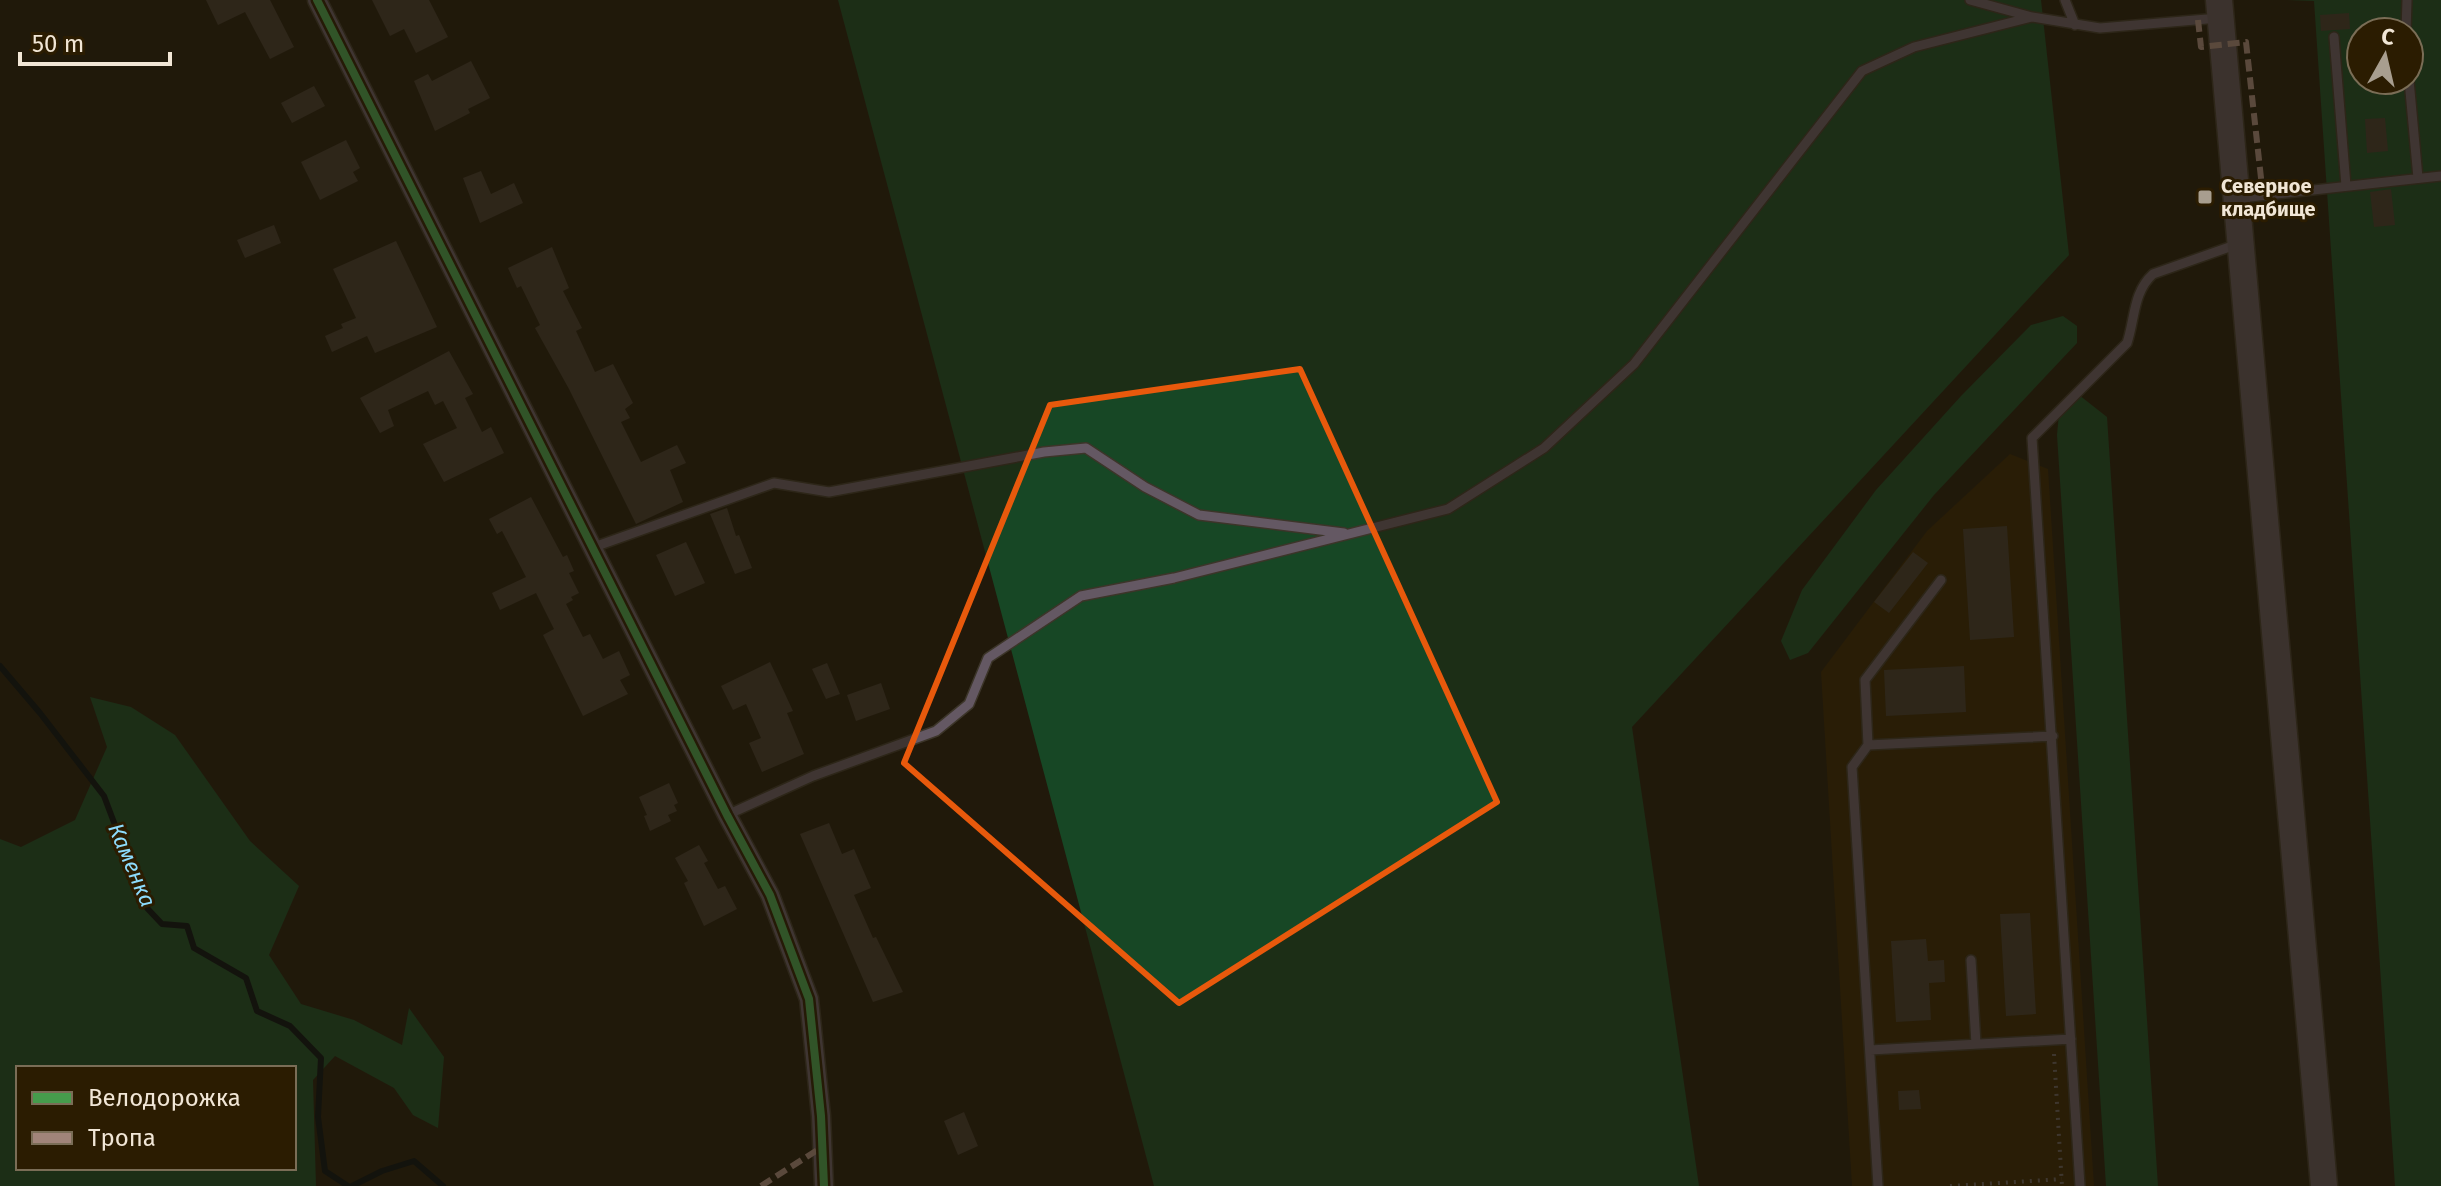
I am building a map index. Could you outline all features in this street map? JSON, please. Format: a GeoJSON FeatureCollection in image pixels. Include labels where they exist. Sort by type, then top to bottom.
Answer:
{"type":"FeatureCollection","features":[{"type":"Feature","properties":{"kind":"main road"},"geometry":{"type":"LineString","coordinates":[[2219,9],[2324,1186]]}},
{"type":"Feature","properties":{"kind":"street"},"geometry":{"type":"LineString","coordinates":[[317,0],[770,895],[809,999],[821,1116],[824,1186]]}},
{"type":"Feature","properties":{"kind":"lane"},"geometry":{"type":"LineString","coordinates":[[1970,0],[2075,25],[2122,28],[2219,9]]}},
{"type":"Feature","properties":{"kind":"lane"},"geometry":{"type":"LineString","coordinates":[[2065,0],[2075,25]]}},
{"type":"Feature","properties":{"kind":"lane"},"geometry":{"type":"LineString","coordinates":[[727,815],[813,776],[936,731],[969,704],[988,658],[1081,596],[1174,578],[1448,509],[1544,448],[1634,364],[1862,71],[1914,47],[2032,17]]}},
{"type":"Feature","properties":{"kind":"lane"},"geometry":{"type":"LineString","coordinates":[[2334,37],[2346,186]]}},
{"type":"Feature","properties":{"kind":"lane"},"geometry":{"type":"LineString","coordinates":[[2410,96],[2418,178]]}},
{"type":"Feature","properties":{"kind":"lane"},"geometry":{"type":"LineString","coordinates":[[2238,199],[2441,176]]}},
{"type":"Feature","properties":{"kind":"lane"},"geometry":{"type":"LineString","coordinates":[[2080,1186],[2032,438],[2127,343],[2145,281],[2164,270],[2241,243]]}},
{"type":"Feature","properties":{"kind":"lane"},"geometry":{"type":"LineString","coordinates":[[594,547],[774,483],[829,492],[1044,452],[1086,448],[1145,487],[1199,515],[1351,534]]}},
{"type":"Feature","properties":{"kind":"lane"},"geometry":{"type":"LineString","coordinates":[[1878,1186],[1852,767],[1868,745],[1865,680],[1941,580]]}},
{"type":"Feature","properties":{"kind":"lane"},"geometry":{"type":"LineString","coordinates":[[1868,745],[2053,736]]}},
{"type":"Feature","properties":{"kind":"lane"},"geometry":{"type":"LineString","coordinates":[[1971,960],[1976,1044]]}},
{"type":"Feature","properties":{"kind":"lane"},"geometry":{"type":"LineString","coordinates":[[1870,1050],[2071,1039]]}},
{"type":"Feature","properties":{"kind":"path"},"geometry":{"type":"LineString","coordinates":[[2053,1040],[2062,1186]]}},
{"type":"Feature","properties":{"kind":"path"},"geometry":{"type":"LineString","coordinates":[[1950,1186],[2062,1179]]}},
{"type":"Feature","properties":{"kind":"highlighted area"},"geometry":{"type":"Polygon","coordinates":[[[1300,369],[1497,802],[1179,1003],[904,763],[1050,405],[1300,369]]]}},
{"type":"Feature","properties":{"kind":"shaded area"},"geometry":{"type":"Polygon","coordinates":[[[2010,454],[2048,469],[2094,1186],[1852,1186],[1821,672],[1927,531],[2010,454]]]}},
{"type":"Feature","properties":{"kind":"green space"},"geometry":{"type":"Polygon","coordinates":[[[838,0],[2041,0],[2069,255],[1632,727],[1699,1186],[1154,1186],[838,0]]]}},
{"type":"Feature","properties":{"kind":"green space"},"geometry":{"type":"Polygon","coordinates":[[[2287,0],[2441,0],[2441,1186],[2395,1186],[2314,1],[2287,0]]]}},
{"type":"Feature","properties":{"kind":"green space"},"geometry":{"type":"Polygon","coordinates":[[[2063,316],[2077,326],[2077,343],[1934,495],[1808,653],[1790,660],[1781,641],[1802,590],[1876,490],[1961,396],[2031,325],[2063,316]]]}},
{"type":"Feature","properties":{"kind":"green space"},"geometry":{"type":"Polygon","coordinates":[[[2079,395],[2107,417],[2158,1186],[2106,1186],[2057,435],[2060,403],[2079,395]]]}},
{"type":"Feature","properties":{"kind":"green space"},"geometry":{"type":"Polygon","coordinates":[[[90,697],[131,707],[175,735],[250,841],[299,886],[269,955],[301,1004],[354,1020],[402,1045],[409,1008],[444,1057],[438,1128],[413,1115],[394,1088],[335,1056],[313,1080],[316,1186],[0,1186],[0,839],[21,847],[75,820],[107,747],[90,697]]]}},
{"type":"Feature","properties":{"kind":"building"},"geometry":{"type":"Polygon","coordinates":[[[206,0],[270,0],[294,47],[270,59],[245,12],[218,25],[206,0]]]}},
{"type":"Feature","properties":{"kind":"building"},"geometry":{"type":"Polygon","coordinates":[[[372,0],[429,0],[448,37],[416,53],[404,29],[390,36],[372,0]]]}},
{"type":"Feature","properties":{"kind":"building"},"geometry":{"type":"Polygon","coordinates":[[[2349,13],[2349,16],[2345,16],[2345,29],[2321,31],[2320,15],[2349,13]]]}},
{"type":"Feature","properties":{"kind":"building"},"geometry":{"type":"Polygon","coordinates":[[[471,61],[490,98],[468,109],[470,113],[435,131],[414,81],[428,74],[432,81],[471,61]]]}},
{"type":"Feature","properties":{"kind":"building"},"geometry":{"type":"Polygon","coordinates":[[[314,86],[325,106],[292,123],[281,103],[314,86]]]}},
{"type":"Feature","properties":{"kind":"building"},"geometry":{"type":"Polygon","coordinates":[[[2385,118],[2388,151],[2367,153],[2365,119],[2385,118]]]}},
{"type":"Feature","properties":{"kind":"building"},"geometry":{"type":"Polygon","coordinates":[[[346,140],[360,168],[353,172],[358,181],[320,200],[301,162],[346,140]]]}},
{"type":"Feature","properties":{"kind":"building"},"geometry":{"type":"Polygon","coordinates":[[[481,171],[491,194],[514,183],[523,203],[480,223],[463,178],[481,171]]]}},
{"type":"Feature","properties":{"kind":"building"},"geometry":{"type":"Polygon","coordinates":[[[2391,189],[2395,225],[2374,227],[2370,192],[2391,189]]]}},
{"type":"Feature","properties":{"kind":"building"},"geometry":{"type":"Polygon","coordinates":[[[274,225],[281,243],[245,258],[237,240],[274,225]]]}},
{"type":"Feature","properties":{"kind":"building"},"geometry":{"type":"Polygon","coordinates":[[[396,241],[437,327],[375,353],[367,336],[332,352],[325,336],[356,318],[333,269],[396,241]]]}},
{"type":"Feature","properties":{"kind":"building"},"geometry":{"type":"Polygon","coordinates":[[[552,247],[569,288],[563,291],[582,328],[576,331],[595,372],[613,364],[633,403],[625,409],[630,418],[621,422],[641,462],[677,445],[686,463],[670,470],[683,502],[636,524],[535,328],[540,325],[521,286],[517,288],[508,268],[552,247]]]}},
{"type":"Feature","properties":{"kind":"building"},"geometry":{"type":"Polygon","coordinates":[[[449,351],[473,394],[465,398],[482,432],[491,427],[504,453],[444,482],[423,444],[457,428],[443,401],[435,405],[428,391],[388,410],[394,426],[380,433],[360,398],[449,351]]]}},
{"type":"Feature","properties":{"kind":"building"},"geometry":{"type":"Polygon","coordinates":[[[531,497],[563,557],[567,555],[574,571],[569,573],[579,593],[566,604],[583,637],[590,634],[603,659],[619,651],[630,675],[620,680],[628,694],[583,716],[543,635],[554,629],[536,593],[500,610],[492,593],[526,577],[502,531],[497,534],[489,519],[531,497]]]}},
{"type":"Feature","properties":{"kind":"building"},"geometry":{"type":"Polygon","coordinates":[[[727,508],[736,536],[739,535],[752,568],[735,574],[710,514],[727,508]]]}},
{"type":"Feature","properties":{"kind":"building"},"geometry":{"type":"Polygon","coordinates":[[[2007,526],[2014,637],[1970,640],[1963,529],[2007,526]]]}},
{"type":"Feature","properties":{"kind":"building"},"geometry":{"type":"Polygon","coordinates":[[[686,542],[705,583],[675,596],[656,555],[686,542]]]}},
{"type":"Feature","properties":{"kind":"building"},"geometry":{"type":"Polygon","coordinates":[[[1913,552],[1928,563],[1889,613],[1874,602],[1913,552]]]}},
{"type":"Feature","properties":{"kind":"building"},"geometry":{"type":"Polygon","coordinates":[[[770,662],[793,711],[787,713],[804,754],[762,772],[749,743],[761,738],[746,704],[733,710],[721,686],[770,662]]]}},
{"type":"Feature","properties":{"kind":"building"},"geometry":{"type":"Polygon","coordinates":[[[827,663],[840,694],[826,699],[812,669],[827,663]]]}},
{"type":"Feature","properties":{"kind":"building"},"geometry":{"type":"Polygon","coordinates":[[[1964,666],[1966,712],[1886,716],[1884,670],[1964,666]]]}},
{"type":"Feature","properties":{"kind":"building"},"geometry":{"type":"Polygon","coordinates":[[[881,683],[890,709],[856,721],[847,695],[881,683]]]}},
{"type":"Feature","properties":{"kind":"building"},"geometry":{"type":"Polygon","coordinates":[[[669,783],[678,803],[674,805],[677,811],[668,815],[671,821],[650,831],[639,797],[669,783]]]}},
{"type":"Feature","properties":{"kind":"building"},"geometry":{"type":"Polygon","coordinates":[[[829,823],[842,854],[854,849],[871,888],[854,895],[873,938],[876,937],[903,992],[873,1002],[800,834],[829,823]]]}},
{"type":"Feature","properties":{"kind":"building"},"geometry":{"type":"Polygon","coordinates":[[[699,845],[708,861],[704,863],[718,889],[725,886],[737,909],[704,926],[684,883],[688,881],[675,858],[699,845]]]}},
{"type":"Feature","properties":{"kind":"building"},"geometry":{"type":"Polygon","coordinates":[[[2030,913],[2036,1014],[2006,1016],[2000,914],[2030,913]]]}},
{"type":"Feature","properties":{"kind":"building"},"geometry":{"type":"Polygon","coordinates":[[[1926,939],[1928,961],[1944,960],[1945,982],[1929,983],[1931,1020],[1896,1022],[1891,941],[1926,939]]]}},
{"type":"Feature","properties":{"kind":"building"},"geometry":{"type":"Polygon","coordinates":[[[1919,1090],[1921,1109],[1899,1110],[1898,1091],[1919,1090]]]}},
{"type":"Feature","properties":{"kind":"building"},"geometry":{"type":"Polygon","coordinates":[[[964,1112],[978,1146],[958,1155],[944,1121],[964,1112]]]}},
{"type":"Feature","properties":{"kind":"waterway","name":"Каменка"},"geometry":{"type":"LineString","coordinates":[[0,666],[104,796],[146,907],[162,924],[187,926],[194,948],[246,978],[257,1011],[290,1026],[321,1058],[318,1117],[325,1171],[348,1186]]}},
{"type":"Feature","properties":{"kind":"waterway","name":"Каменка"},"geometry":{"type":"LineString","coordinates":[[352,1186],[382,1171],[414,1161],[443,1186]]}},
{"type":"Feature","properties":{"kind":"marked path"},"geometry":{"type":"LineString","coordinates":[[2198,20],[2201,47],[2246,42],[2263,196]]}},
{"type":"Feature","properties":{"kind":"marked path"},"geometry":{"type":"LineString","coordinates":[[761,1186],[822,1147]]}},
{"type":"Feature","properties":{"kind":"cycle path"},"geometry":{"type":"LineString","coordinates":[[317,0],[770,895],[809,999],[821,1116],[824,1186]]}},
{"type":"Feature","properties":{"kind":"place","name":"Северное кладбище"},"geometry":{"type":"Point","coordinates":[2205,197]}}]}
